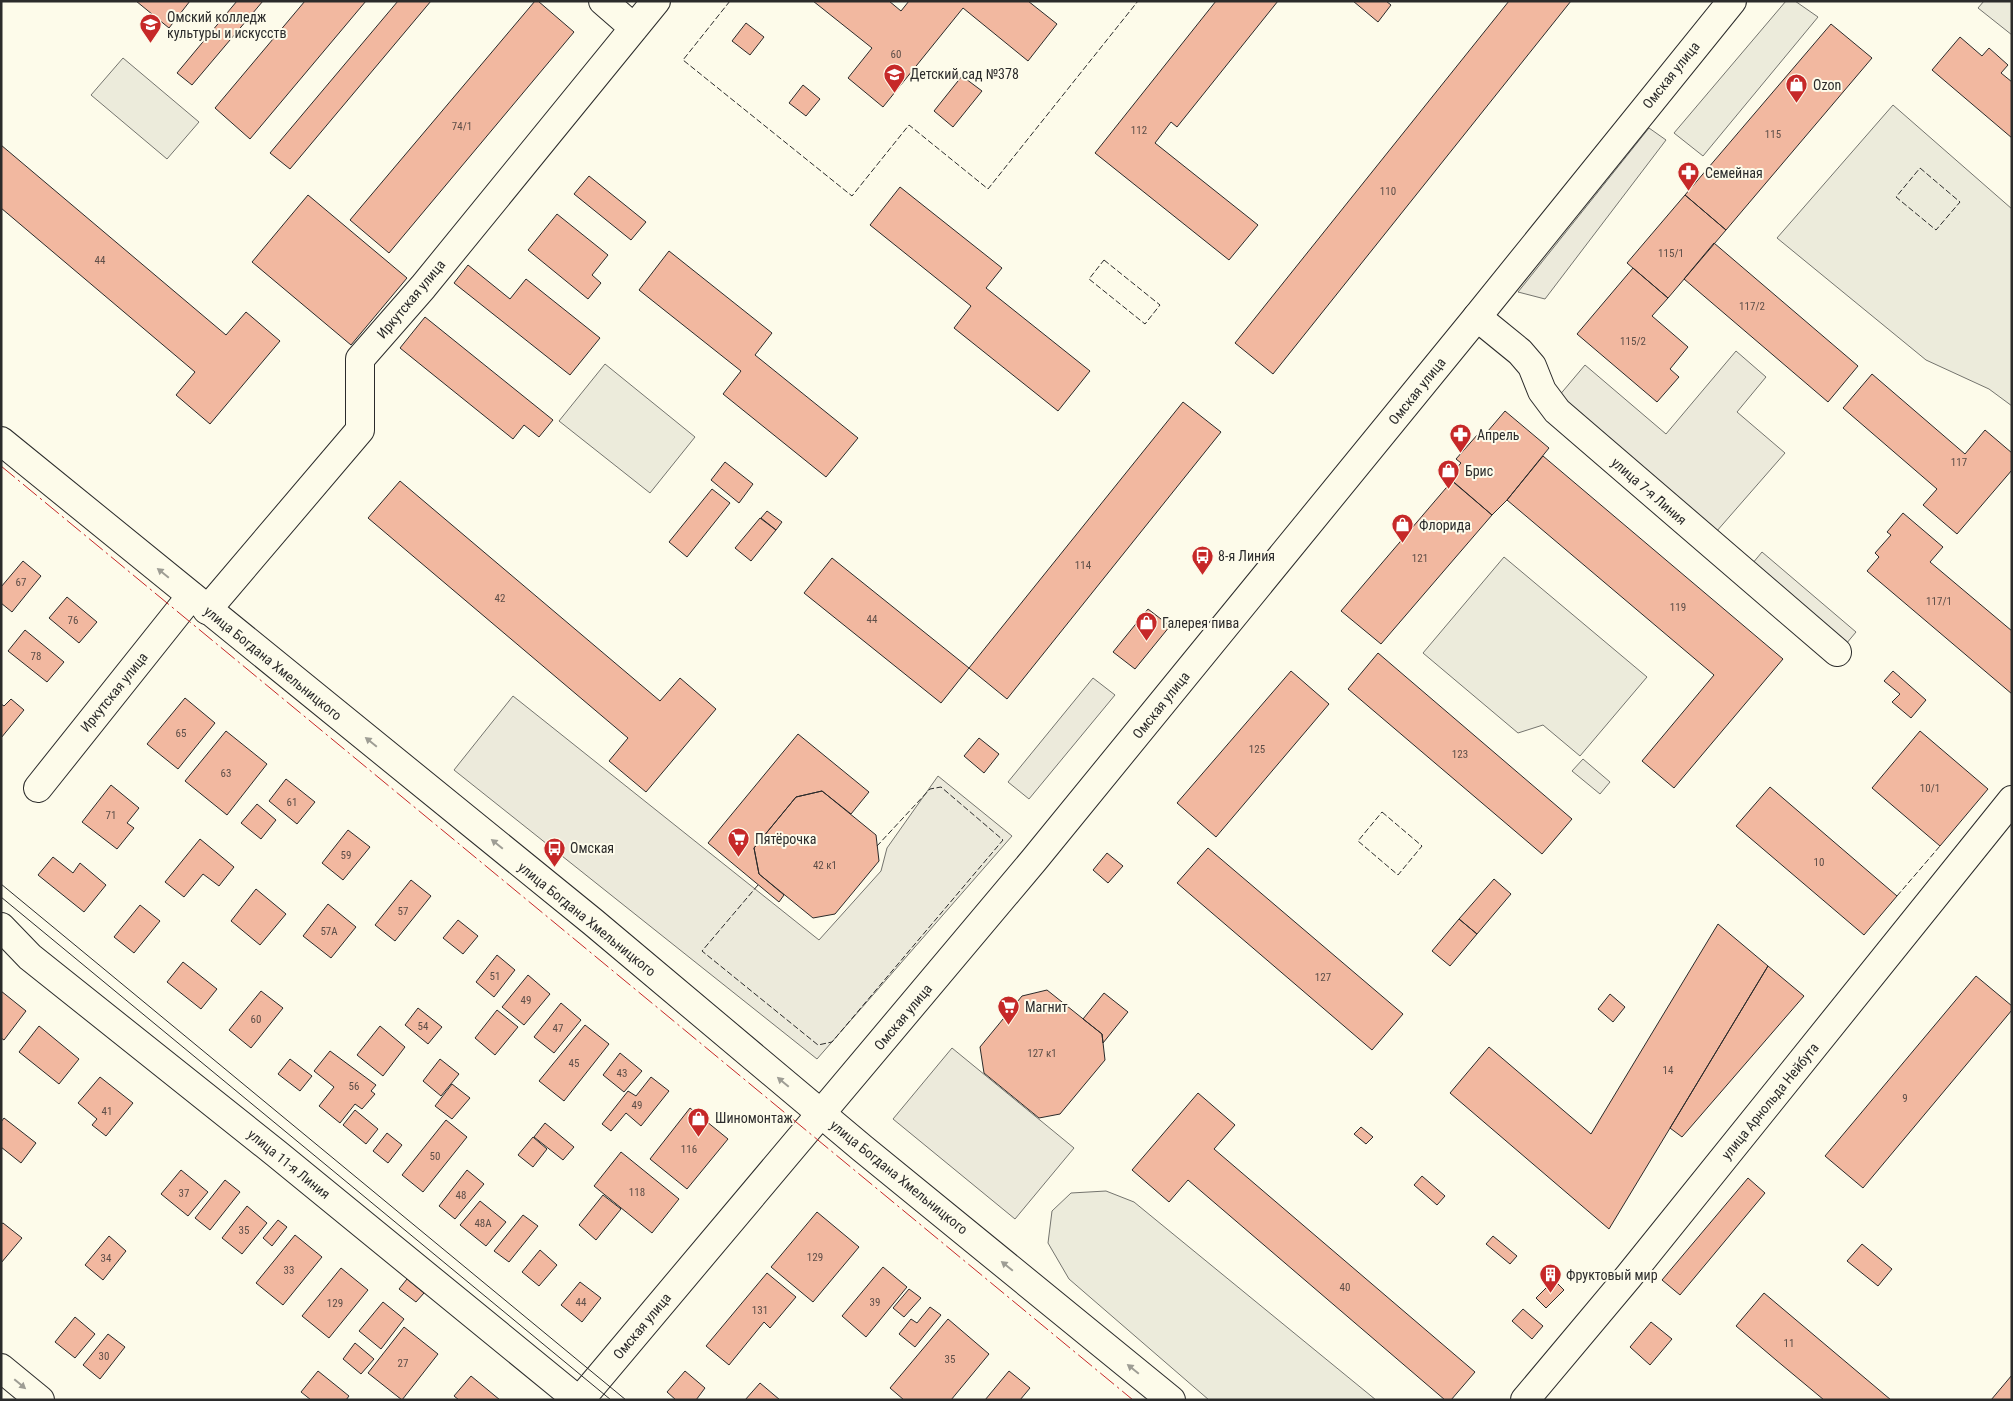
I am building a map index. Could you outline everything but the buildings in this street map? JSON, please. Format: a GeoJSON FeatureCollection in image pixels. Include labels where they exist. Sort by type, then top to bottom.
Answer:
{"type":"FeatureCollection","features":[{"type":"Feature","properties":{"kind":"main road"},"geometry":{"type":"LineString","coordinates":[[603,1],[634,28]]}},
{"type":"Feature","properties":{"kind":"main road","name":"Иркутская улица"},"geometry":{"type":"LineString","coordinates":[[38,788],[199,603],[360,430],[360,359],[422,287],[656,1]]}},
{"type":"Feature","properties":{"kind":"main road","name":"Омская улица"},"geometry":{"type":"LineString","coordinates":[[579,1400],[1034,860],[1732,1]]}},
{"type":"Feature","properties":{"kind":"main road","name":"улица 7-я Линия"},"geometry":{"type":"LineString","coordinates":[[1477,317],[1520,352],[1532,366],[1542,391],[1557,411],[1837,652]]}},
{"type":"Feature","properties":{"kind":"main road","name":"улица Богдана Хмельницкого"},"geometry":{"type":"LineString","coordinates":[[1,441],[592,922],[821,1113],[1171,1400]]}},
{"type":"Feature","properties":{"kind":"main road","name":"улица Арнольда Нейбута"},"geometry":{"type":"LineString","coordinates":[[1525,1400],[1635,1269],[2012,800]]}},
{"type":"Feature","properties":{"kind":"main road","name":"улица 11-я Линия"},"geometry":{"type":"LineString","coordinates":[[1,927],[30,957],[579,1400]]}},
{"type":"Feature","properties":{"kind":"main road"},"geometry":{"type":"LineString","coordinates":[[1,1368],[40,1400]]}},
{"type":"Feature","properties":{"kind":"shaded area"},"geometry":{"type":"Polygon","coordinates":[[[1786,1],[1795,1],[1818,17],[1703,156],[1674,133],[1786,1]]]}},
{"type":"Feature","properties":{"kind":"shaded area"},"geometry":{"type":"Polygon","coordinates":[[[1984,1],[2012,1],[2012,35],[1978,8],[1984,1]]]}},
{"type":"Feature","properties":{"kind":"shaded area"},"geometry":{"type":"Polygon","coordinates":[[[123,58],[199,122],[167,159],[91,95],[123,58]]]}},
{"type":"Feature","properties":{"kind":"shaded area"},"geometry":{"type":"Polygon","coordinates":[[[1893,105],[2012,209],[2012,406],[1989,389],[1926,360],[1777,238],[1893,105]]]}},
{"type":"Feature","properties":{"kind":"shaded area"},"geometry":{"type":"Polygon","coordinates":[[[1649,128],[1666,140],[1545,299],[1518,292],[1649,128]]]}},
{"type":"Feature","properties":{"kind":"shaded area"},"geometry":{"type":"Polygon","coordinates":[[[1736,351],[1766,377],[1737,412],[1785,453],[1716,532],[1558,397],[1585,365],[1666,434],[1736,351]]]}},
{"type":"Feature","properties":{"kind":"shaded area"},"geometry":{"type":"Polygon","coordinates":[[[605,364],[695,437],[650,493],[559,421],[605,364]]]}},
{"type":"Feature","properties":{"kind":"shaded area"},"geometry":{"type":"Polygon","coordinates":[[[1762,552],[1856,632],[1841,650],[1747,570],[1762,552]]]}},
{"type":"Feature","properties":{"kind":"shaded area"},"geometry":{"type":"Polygon","coordinates":[[[1504,557],[1647,677],[1580,756],[1543,725],[1518,733],[1423,653],[1504,557]]]}},
{"type":"Feature","properties":{"kind":"shaded area"},"geometry":{"type":"Polygon","coordinates":[[[1093,678],[1115,695],[1029,799],[1008,782],[1093,678]]]}},
{"type":"Feature","properties":{"kind":"shaded area"},"geometry":{"type":"Polygon","coordinates":[[[513,696],[819,940],[881,871],[887,848],[938,776],[1012,836],[817,1059],[454,770],[513,696]]]}},
{"type":"Feature","properties":{"kind":"shaded area"},"geometry":{"type":"Polygon","coordinates":[[[1583,759],[1610,782],[1600,794],[1572,771],[1583,759]]]}},
{"type":"Feature","properties":{"kind":"shaded area"},"geometry":{"type":"Polygon","coordinates":[[[952,1048],[1074,1148],[1015,1219],[893,1119],[952,1048]]]}},
{"type":"Feature","properties":{"kind":"shaded area"},"geometry":{"type":"Polygon","coordinates":[[[1106,1191],[1134,1202],[1376,1400],[1209,1400],[1069,1279],[1048,1243],[1052,1211],[1071,1193],[1106,1191]]]}},
{"type":"Feature","properties":{"kind":"tram line"},"geometry":{"type":"LineString","coordinates":[[1,884],[626,1400]]}},
{"type":"Feature","properties":{"kind":"tram line"},"geometry":{"type":"LineString","coordinates":[[1,897],[611,1400]]}},
{"type":"Feature","properties":{"kind":"fence"},"geometry":{"type":"LineString","coordinates":[[730,1],[683,60],[852,196],[909,125],[988,189],[1138,1]]}},
{"type":"Feature","properties":{"kind":"fence"},"geometry":{"type":"LineString","coordinates":[[1920,168],[1960,202],[1936,230],[1896,197],[1920,168]]}},
{"type":"Feature","properties":{"kind":"fence"},"geometry":{"type":"LineString","coordinates":[[1104,260],[1160,305],[1145,324],[1089,279],[1104,260]]}},
{"type":"Feature","properties":{"kind":"fence"},"geometry":{"type":"LineString","coordinates":[[758,885],[702,951],[818,1045],[832,1042],[1003,840],[941,787],[930,789],[877,846]]}},
{"type":"Feature","properties":{"kind":"fence"},"geometry":{"type":"LineString","coordinates":[[1382,812],[1422,846],[1398,875],[1358,841],[1382,812]]}},
{"type":"Feature","properties":{"kind":"fence"},"geometry":{"type":"LineString","coordinates":[[1897,896],[1940,846]]}},
{"type":"Feature","properties":{"kind":"power"},"geometry":{"type":"LineString","coordinates":[[1,466],[1133,1400]]}},
{"type":"Feature","properties":{"kind":"place","name":"Омский колледж культуры и искусств"},"geometry":{"type":"Point","coordinates":[151,44]}},
{"type":"Feature","properties":{"kind":"place","name":"Детский сад №378"},"geometry":{"type":"Point","coordinates":[894,93]}},
{"type":"Feature","properties":{"kind":"place","name":"Ozon"},"geometry":{"type":"Point","coordinates":[1797,104]}},
{"type":"Feature","properties":{"kind":"place","name":"Семейная"},"geometry":{"type":"Point","coordinates":[1689,192]}},
{"type":"Feature","properties":{"kind":"place","name":"Апрель"},"geometry":{"type":"Point","coordinates":[1461,454]}},
{"type":"Feature","properties":{"kind":"place","name":"Брис"},"geometry":{"type":"Point","coordinates":[1449,490]}},
{"type":"Feature","properties":{"kind":"place","name":"Флорида"},"geometry":{"type":"Point","coordinates":[1403,544]}},
{"type":"Feature","properties":{"kind":"place","name":"8-я Линия"},"geometry":{"type":"Point","coordinates":[1202,575]}},
{"type":"Feature","properties":{"kind":"place","name":"Галерея пива"},"geometry":{"type":"Point","coordinates":[1146,642]}},
{"type":"Feature","properties":{"kind":"place","name":"Пятёрочка"},"geometry":{"type":"Point","coordinates":[739,858]}},
{"type":"Feature","properties":{"kind":"place","name":"Омская"},"geometry":{"type":"Point","coordinates":[554,867]}},
{"type":"Feature","properties":{"kind":"place","name":"Магнит"},"geometry":{"type":"Point","coordinates":[1009,1026]}},
{"type":"Feature","properties":{"kind":"place","name":"Шиномонтаж"},"geometry":{"type":"Point","coordinates":[699,1137]}},
{"type":"Feature","properties":{"kind":"place","name":"Фруктовый мир"},"geometry":{"type":"Point","coordinates":[1550,1294]}}]}
